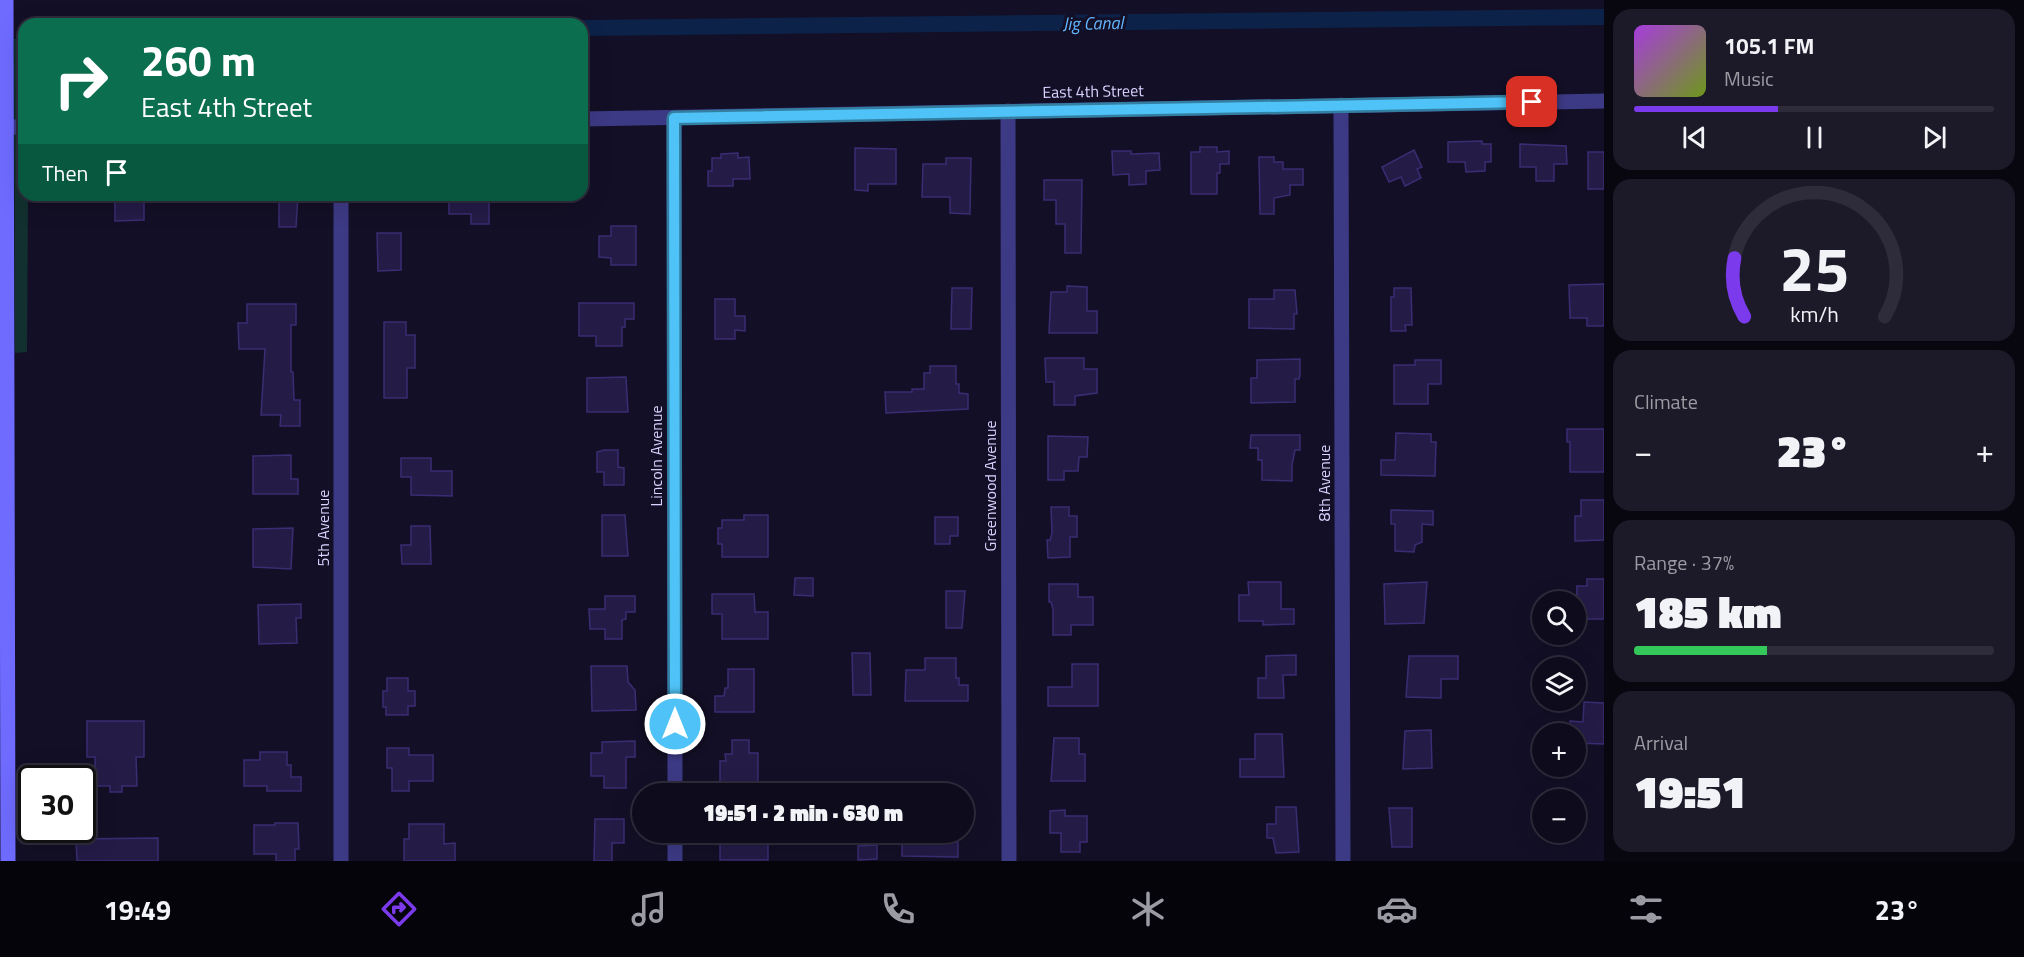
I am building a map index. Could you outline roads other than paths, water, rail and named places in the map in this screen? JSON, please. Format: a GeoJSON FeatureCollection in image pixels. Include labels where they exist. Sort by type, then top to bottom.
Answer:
{"type":"FeatureCollection","features":[{"type":"Feature","properties":{"kind":"street"},"geometry":{"type":"LineString","coordinates":[[6,0],[8,861]]}},
{"type":"Feature","properties":{"kind":"street","name":"East 4th Street"},"geometry":{"type":"LineString","coordinates":[[588,119],[1604,100]]}},
{"type":"Feature","properties":{"kind":"street","name":"8th Avenue"},"geometry":{"type":"LineString","coordinates":[[1341,105],[1343,861]]}},
{"type":"Feature","properties":{"kind":"street","name":"Greenwood Avenue"},"geometry":{"type":"LineString","coordinates":[[1008,111],[1009,861]]}},
{"type":"Feature","properties":{"kind":"street","name":"Lincoln Avenue"},"geometry":{"type":"LineString","coordinates":[[674,118],[675,783]]}},
{"type":"Feature","properties":{"kind":"street"},"geometry":{"type":"LineString","coordinates":[[7,127],[18,127]]}},
{"type":"Feature","properties":{"kind":"street","name":"5th Avenue"},"geometry":{"type":"LineString","coordinates":[[341,201],[341,861]]}},
{"type":"Feature","properties":{"kind":"street"},"geometry":{"type":"LineString","coordinates":[[675,843],[675,861]]}},
{"type":"Feature","properties":{"kind":"waterway","name":"Jig Canal"},"geometry":{"type":"LineString","coordinates":[[588,28],[1604,17]]}}]}
